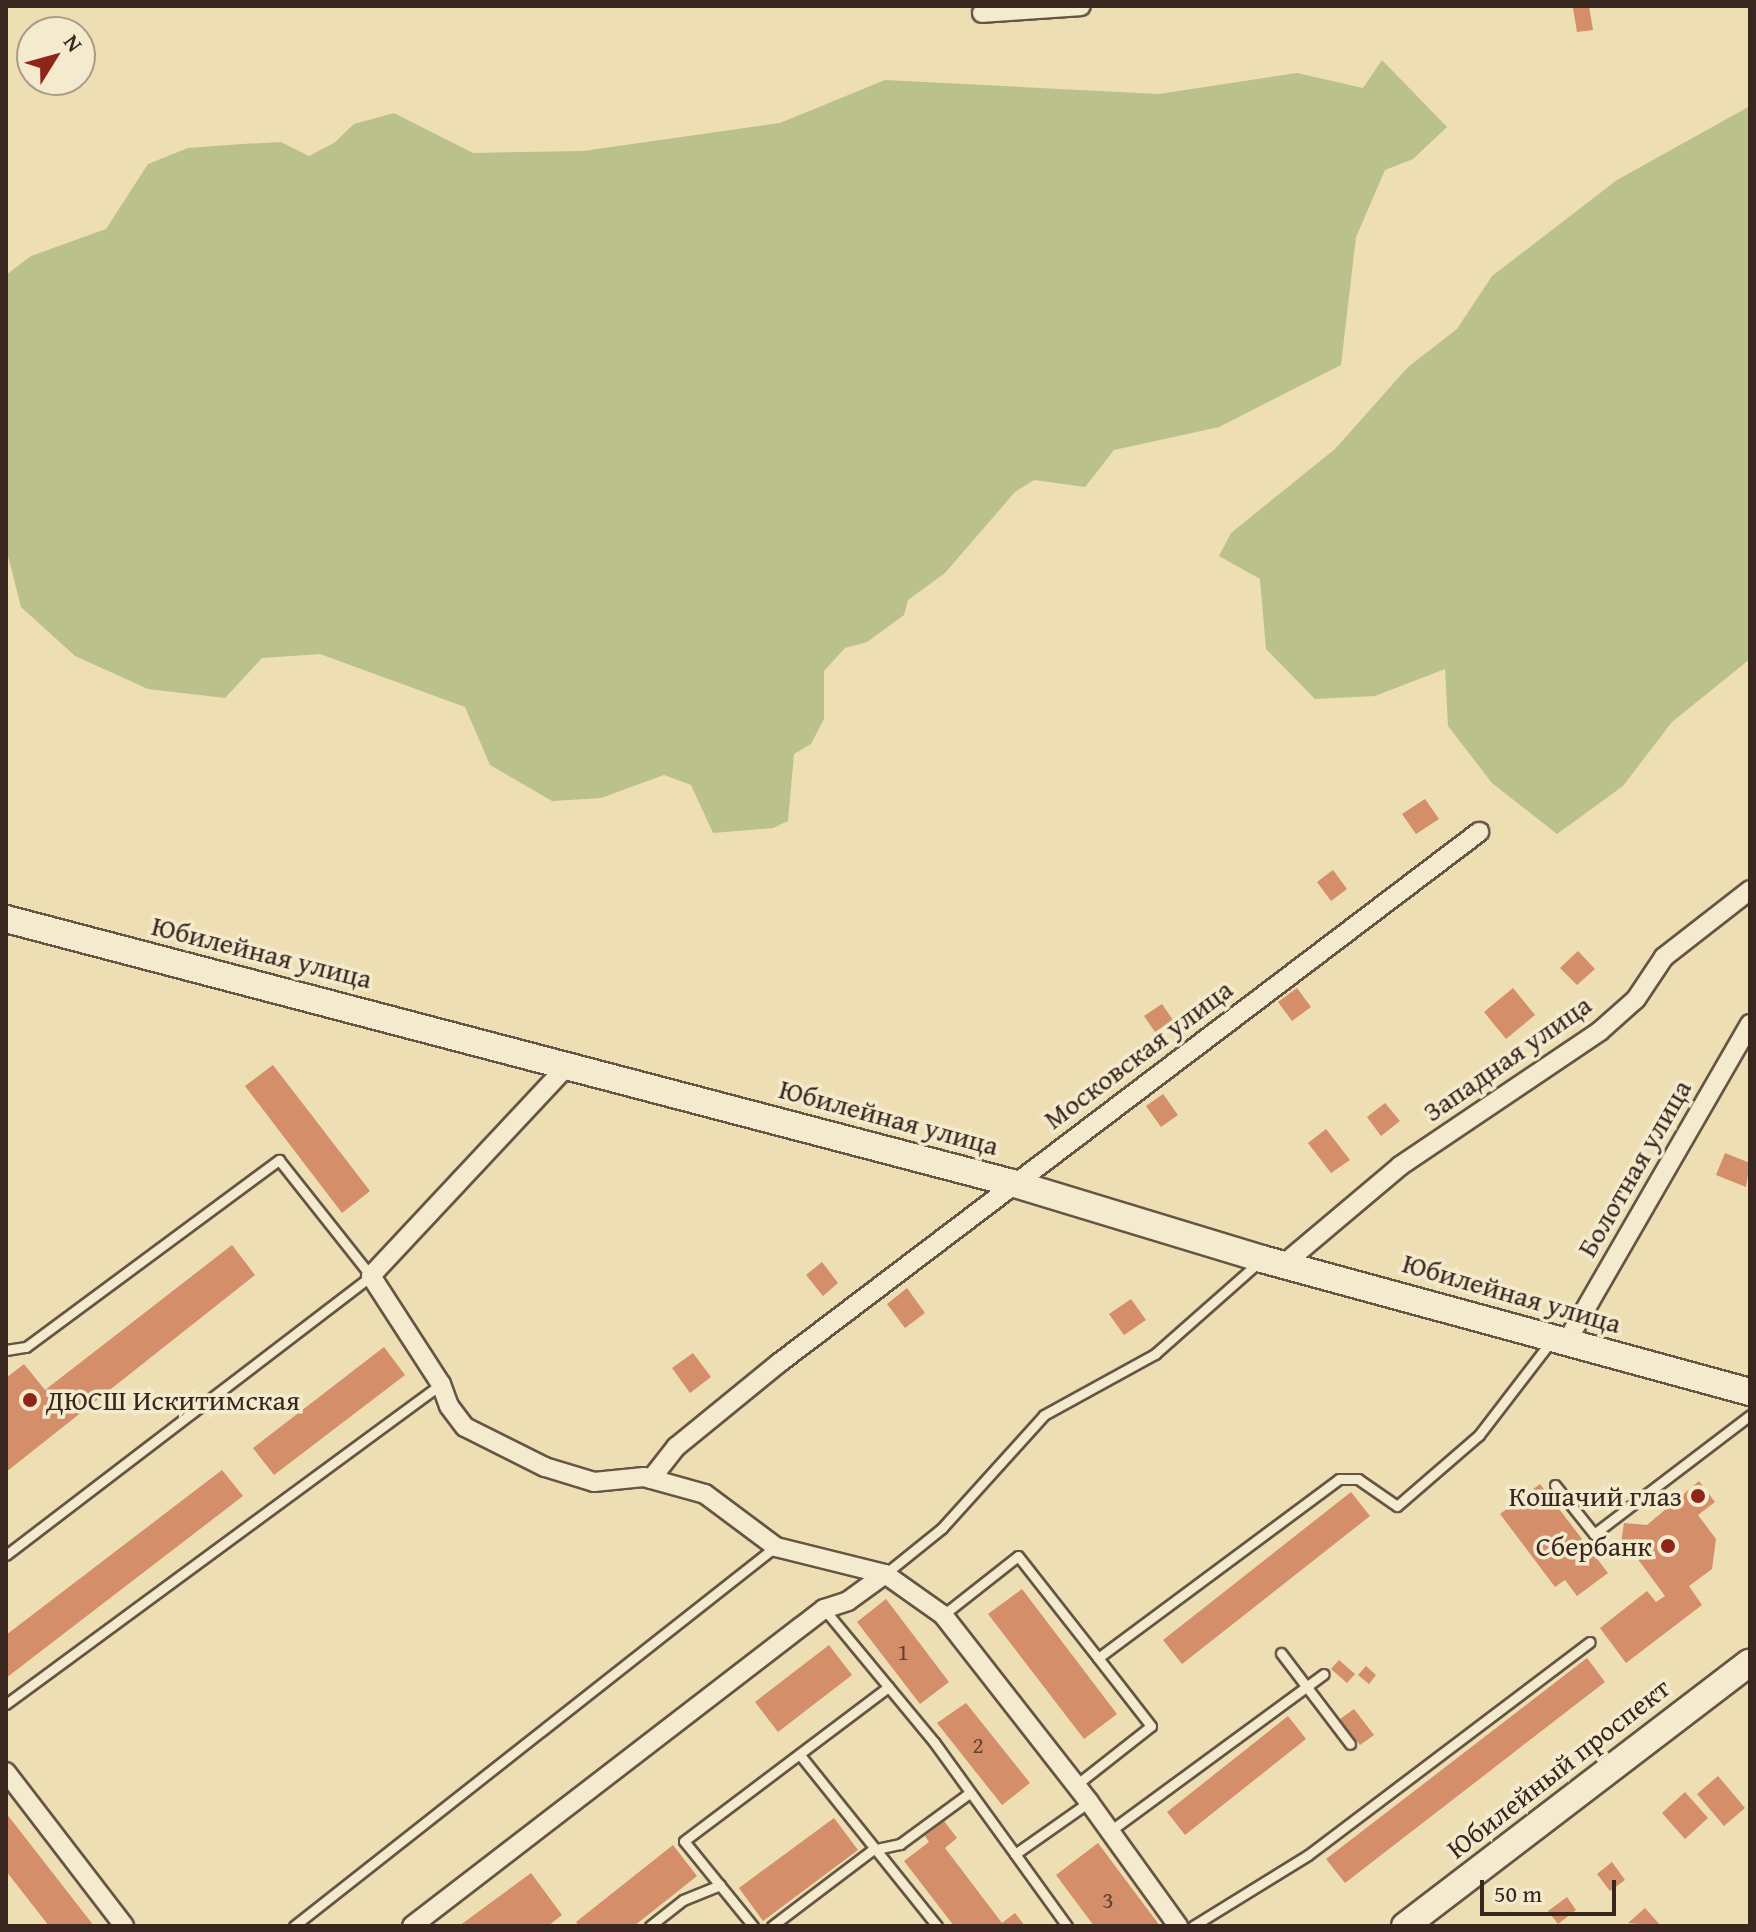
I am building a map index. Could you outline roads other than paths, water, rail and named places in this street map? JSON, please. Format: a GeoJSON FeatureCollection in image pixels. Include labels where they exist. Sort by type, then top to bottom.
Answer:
{"type":"FeatureCollection","features":[{"type":"Feature","properties":{"kind":"main road","name":"Юбилейная улица"},"geometry":{"type":"LineString","coordinates":[[6,919],[570,1063],[1012,1183],[1274,1261],[1750,1392]]}},
{"type":"Feature","properties":{"kind":"main road","name":"Юбилейный проспект"},"geometry":{"type":"LineString","coordinates":[[1405,1926],[1750,1662]]}},
{"type":"Feature","properties":{"kind":"street"},"geometry":{"type":"LineString","coordinates":[[982,13],[1081,6]]}},
{"type":"Feature","properties":{"kind":"street","name":"Московская улица"},"geometry":{"type":"LineString","coordinates":[[651,1479],[676,1447],[756,1381],[1012,1183],[1479,832]]}},
{"type":"Feature","properties":{"kind":"street","name":"Западная улица"},"geometry":{"type":"LineString","coordinates":[[1274,1261],[1400,1166],[1600,1031],[1636,999],[1664,957],[1750,890]]}},
{"type":"Feature","properties":{"kind":"street","name":"Болотная улица"},"geometry":{"type":"LineString","coordinates":[[1560,1340],[1750,1024]]}},
{"type":"Feature","properties":{"kind":"street"},"geometry":{"type":"LineString","coordinates":[[570,1063],[371,1276],[441,1384],[449,1406],[465,1427],[545,1467],[594,1482],[651,1479],[705,1494],[776,1547],[885,1574],[943,1615],[1089,1802],[1178,1926]]}},
{"type":"Feature","properties":{"kind":"street"},"geometry":{"type":"LineString","coordinates":[[412,1926],[824,1609],[848,1601],[885,1574]]}},
{"type":"Feature","properties":{"kind":"street"},"geometry":{"type":"LineString","coordinates":[[6,1772],[124,1926]]}},
{"type":"Feature","properties":{"kind":"lane"},"geometry":{"type":"LineString","coordinates":[[6,1350],[26,1347],[279,1160],[371,1276],[6,1555]]}},
{"type":"Feature","properties":{"kind":"lane"},"geometry":{"type":"LineString","coordinates":[[885,1574],[942,1528],[1044,1415],[1155,1354],[1274,1261]]}},
{"type":"Feature","properties":{"kind":"lane"},"geometry":{"type":"LineString","coordinates":[[1098,1658],[1339,1479],[1358,1479],[1397,1506],[1479,1435],[1560,1340]]}},
{"type":"Feature","properties":{"kind":"lane"},"geometry":{"type":"LineString","coordinates":[[6,1704],[441,1384]]}},
{"type":"Feature","properties":{"kind":"lane"},"geometry":{"type":"LineString","coordinates":[[1555,1485],[1594,1534],[1677,1475],[1750,1415]]}},
{"type":"Feature","properties":{"kind":"lane"},"geometry":{"type":"LineString","coordinates":[[1670,1466],[1677,1475]]}},
{"type":"Feature","properties":{"kind":"lane"},"geometry":{"type":"LineString","coordinates":[[294,1926],[776,1547]]}},
{"type":"Feature","properties":{"kind":"lane"},"geometry":{"type":"LineString","coordinates":[[943,1615],[1018,1556],[1098,1658],[1151,1726],[1076,1785]]}},
{"type":"Feature","properties":{"kind":"lane"},"geometry":{"type":"LineString","coordinates":[[824,1609],[888,1687],[1067,1926]]}},
{"type":"Feature","properties":{"kind":"lane"},"geometry":{"type":"LineString","coordinates":[[1193,1926],[1308,1855],[1590,1642]]}},
{"type":"Feature","properties":{"kind":"lane"},"geometry":{"type":"LineString","coordinates":[[1281,1653],[1350,1744]]}},
{"type":"Feature","properties":{"kind":"lane"},"geometry":{"type":"LineString","coordinates":[[1110,1831],[1324,1674]]}},
{"type":"Feature","properties":{"kind":"lane"},"geometry":{"type":"LineString","coordinates":[[753,1926],[684,1841],[888,1687]]}},
{"type":"Feature","properties":{"kind":"lane"},"geometry":{"type":"LineString","coordinates":[[800,1755],[872,1850],[937,1926]]}},
{"type":"Feature","properties":{"kind":"lane"},"geometry":{"type":"LineString","coordinates":[[772,1926],[872,1850],[900,1844],[968,1794]]}},
{"type":"Feature","properties":{"kind":"lane"},"geometry":{"type":"LineString","coordinates":[[1015,1854],[1089,1802]]}},
{"type":"Feature","properties":{"kind":"lane"},"geometry":{"type":"LineString","coordinates":[[650,1926],[683,1900],[720,1885]]}},
{"type":"Feature","properties":{"kind":"place","name":"ДЮСШ Искитимская"},"geometry":{"type":"Point","coordinates":[30,1400]}},
{"type":"Feature","properties":{"kind":"place","name":"Кошачий глаз"},"geometry":{"type":"Point","coordinates":[1698,1496]}},
{"type":"Feature","properties":{"kind":"place","name":"Сбербанк"},"geometry":{"type":"Point","coordinates":[1668,1546]}}]}
